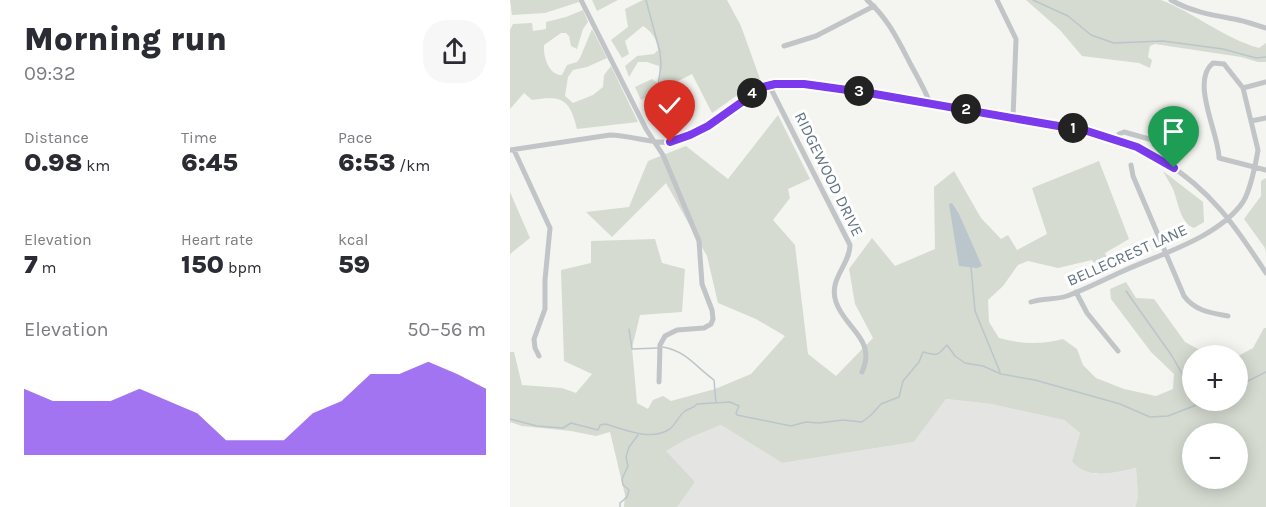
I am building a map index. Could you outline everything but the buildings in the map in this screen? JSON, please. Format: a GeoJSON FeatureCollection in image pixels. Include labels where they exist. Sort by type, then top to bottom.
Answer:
{"type":"FeatureCollection","features":[{"type":"Feature","properties":{"kind":"street"},"geometry":{"type":"LineString","coordinates":[[581,0],[653,141],[663,155],[701,249],[702,284],[713,317],[711,324],[704,328],[675,330],[663,339],[660,350],[659,382]]}},
{"type":"Feature","properties":{"kind":"street"},"geometry":{"type":"LineString","coordinates":[[867,0],[894,33],[930,103]]}},
{"type":"Feature","properties":{"kind":"street"},"geometry":{"type":"LineString","coordinates":[[998,0],[1016,39],[1013,118]]}},
{"type":"Feature","properties":{"kind":"street"},"geometry":{"type":"LineString","coordinates":[[1171,0],[1192,10],[1266,28]]}},
{"type":"Feature","properties":{"kind":"street"},"geometry":{"type":"LineString","coordinates":[[784,46],[816,36],[874,6]]}},
{"type":"Feature","properties":{"kind":"street"},"geometry":{"type":"LineString","coordinates":[[1266,153],[1258,154],[1243,88],[1224,64],[1217,63],[1209,67],[1204,91],[1219,158],[1266,170]]}},
{"type":"Feature","properties":{"kind":"street"},"geometry":{"type":"LineString","coordinates":[[1243,88],[1266,84]]}},
{"type":"Feature","properties":{"kind":"street"},"geometry":{"type":"LineString","coordinates":[[539,356],[534,339],[545,309],[550,228],[512,150],[610,135],[627,135],[670,142],[690,135],[717,120],[753,93],[769,85],[822,86],[930,103],[1087,131],[1118,140],[1174,168],[1203,191],[1228,217],[1266,273]]}},
{"type":"Feature","properties":{"kind":"street","name":"RIDGEWOOD DRIVE"},"geometry":{"type":"LineString","coordinates":[[769,85],[850,245],[850,250],[835,282],[834,295],[837,306],[865,346],[866,363],[862,372]]}},
{"type":"Feature","properties":{"kind":"street"},"geometry":{"type":"LineString","coordinates":[[1251,121],[1266,118]]}},
{"type":"Feature","properties":{"kind":"street"},"geometry":{"type":"LineString","coordinates":[[1118,140],[1119,134],[1124,132],[1167,144]]}},
{"type":"Feature","properties":{"kind":"street","name":"BELLECREST LANE"},"geometry":{"type":"LineString","coordinates":[[1031,302],[1065,297],[1204,235],[1228,217],[1245,198],[1258,154]]}},
{"type":"Feature","properties":{"kind":"street"},"geometry":{"type":"LineString","coordinates":[[1131,165],[1132,176],[1184,296],[1190,304],[1201,310],[1228,316]]}},
{"type":"Feature","properties":{"kind":"street"},"geometry":{"type":"LineString","coordinates":[[1077,292],[1087,313],[1118,351]]}},
{"type":"Feature","properties":{"kind":"shaded area"},"geometry":{"type":"Polygon","coordinates":[[[510,0],[578,0],[579,2],[545,13],[512,15],[510,0]]]}},
{"type":"Feature","properties":{"kind":"shaded area"},"geometry":{"type":"Polygon","coordinates":[[[592,0],[618,0],[597,11],[592,0]]]}},
{"type":"Feature","properties":{"kind":"shaded area"},"geometry":{"type":"Polygon","coordinates":[[[643,0],[727,0],[741,26],[760,79],[712,113],[692,74],[641,100],[635,87],[652,79],[660,85],[659,66],[638,62],[629,77],[625,66],[637,56],[654,54],[658,50],[655,39],[643,26],[625,41],[629,54],[622,58],[611,40],[628,27],[625,9],[643,0]]]}},
{"type":"Feature","properties":{"kind":"shaded area"},"geometry":{"type":"Polygon","coordinates":[[[1026,0],[1161,0],[1246,44],[1259,48],[1266,43],[1266,62],[1155,44],[1150,46],[1148,57],[1152,60],[1150,68],[1139,63],[1082,56],[1060,30],[1026,0]]]}},
{"type":"Feature","properties":{"kind":"shaded area"},"geometry":{"type":"Polygon","coordinates":[[[583,10],[588,22],[583,29],[577,49],[571,46],[566,33],[561,33],[544,45],[550,69],[562,75],[567,65],[577,62],[592,29],[607,58],[587,67],[573,70],[568,77],[565,96],[573,103],[593,95],[603,87],[604,75],[611,66],[638,122],[577,129],[568,105],[563,101],[551,98],[532,100],[524,93],[510,109],[510,30],[513,24],[532,23],[533,31],[546,29],[546,22],[583,10]]]}},
{"type":"Feature","properties":{"kind":"shaded area"},"geometry":{"type":"Polygon","coordinates":[[[674,108],[678,118],[650,119],[674,108]]]}},
{"type":"Feature","properties":{"kind":"shaded area"},"geometry":{"type":"Polygon","coordinates":[[[778,115],[810,179],[788,189],[790,198],[773,220],[795,245],[808,354],[836,376],[873,338],[855,304],[849,269],[872,238],[895,266],[935,249],[934,187],[954,171],[981,218],[1001,239],[1008,235],[1017,250],[1047,234],[1032,188],[1099,161],[1129,239],[1105,253],[1111,267],[1109,270],[1099,273],[1092,260],[1058,268],[1028,261],[1018,265],[1003,286],[988,300],[989,322],[999,338],[1007,340],[1039,343],[1063,339],[1077,349],[1083,365],[1096,378],[1124,389],[1156,396],[1173,389],[1174,374],[1151,352],[1111,299],[1110,289],[1126,282],[1136,298],[1154,299],[1185,342],[1191,345],[1182,345],[1182,411],[1248,411],[1248,351],[1253,348],[1266,328],[1266,507],[1135,507],[1138,497],[1136,468],[1102,474],[1078,467],[1072,461],[1080,433],[1064,420],[991,404],[946,399],[914,442],[782,463],[721,425],[687,439],[666,451],[695,482],[677,507],[624,507],[625,495],[610,432],[596,436],[522,426],[510,422],[510,352],[514,352],[522,385],[562,388],[576,393],[592,374],[564,361],[561,270],[591,263],[591,241],[655,239],[662,263],[685,269],[682,312],[640,315],[632,348],[637,403],[648,409],[653,400],[663,396],[671,401],[715,389],[751,374],[785,336],[756,319],[718,303],[707,256],[666,183],[612,237],[586,212],[629,207],[648,161],[686,146],[728,179],[778,115]]]}},
{"type":"Feature","properties":{"kind":"shaded area"},"geometry":{"type":"Polygon","coordinates":[[[1163,171],[1203,202],[1204,222],[1194,228],[1189,225],[1180,211],[1173,189],[1163,171]]]}},
{"type":"Feature","properties":{"kind":"shaded area"},"geometry":{"type":"Polygon","coordinates":[[[1266,178],[1266,253],[1265,248],[1244,219],[1261,196],[1261,181],[1266,178]]]}},
{"type":"Feature","properties":{"kind":"shaded area"},"geometry":{"type":"Polygon","coordinates":[[[510,192],[530,238],[510,254],[510,192]]]}},
{"type":"Feature","properties":{"kind":"shaded area"},"geometry":{"type":"Polygon","coordinates":[[[952,203],[982,266],[977,268],[959,266],[949,204],[952,203]]]}},
{"type":"Feature","properties":{"kind":"shaded area"},"geometry":{"type":"Polygon","coordinates":[[[946,399],[991,404],[1064,420],[1080,433],[1072,461],[1095,474],[1136,468],[1138,497],[1135,507],[677,507],[666,451],[687,439],[721,425],[782,463],[914,442],[946,399]]]}},
{"type":"Feature","properties":{"kind":"waterway"},"geometry":{"type":"LineString","coordinates":[[646,0],[660,52],[661,66],[656,97],[659,107]]}},
{"type":"Feature","properties":{"kind":"waterway"},"geometry":{"type":"LineString","coordinates":[[1033,0],[1068,16],[1091,35],[1114,43],[1163,41],[1223,49],[1256,58],[1266,57]]}},
{"type":"Feature","properties":{"kind":"waterway"},"geometry":{"type":"LineString","coordinates":[[661,112],[661,120]]}},
{"type":"Feature","properties":{"kind":"waterway"},"geometry":{"type":"LineString","coordinates":[[971,267],[975,311],[1000,372]]}},
{"type":"Feature","properties":{"kind":"waterway"},"geometry":{"type":"LineString","coordinates":[[1126,291],[1182,374]]}},
{"type":"Feature","properties":{"kind":"waterway"},"geometry":{"type":"LineString","coordinates":[[629,329],[632,349],[658,348]]}},
{"type":"Feature","properties":{"kind":"waterway"},"geometry":{"type":"LineString","coordinates":[[510,419],[537,426],[563,428],[571,423],[598,430],[600,425],[605,424],[637,433],[654,434],[670,429],[683,413],[697,404],[730,402],[739,406],[737,415],[791,426],[806,422],[843,420],[862,422],[881,404],[899,397],[903,381],[919,362],[923,352],[937,354],[947,345],[955,356],[965,363],[1120,404],[1150,417],[1168,416],[1182,411]]}},
{"type":"Feature","properties":{"kind":"waterway"},"geometry":{"type":"LineString","coordinates":[[663,347],[678,352],[714,380],[716,403]]}},
{"type":"Feature","properties":{"kind":"waterway"},"geometry":{"type":"LineString","coordinates":[[1248,381],[1266,372]]}},
{"type":"Feature","properties":{"kind":"waterway"},"geometry":{"type":"LineString","coordinates":[[620,507],[620,503],[627,497],[629,490],[623,485],[622,479],[628,466],[626,457],[629,447],[638,435]]}},
{"type":"Feature","properties":{"kind":"route"},"geometry":{"type":"LineString","coordinates":[[670,142],[708,126],[763,87],[775,84],[804,84],[1087,131],[1137,147],[1174,168]]}}]}
